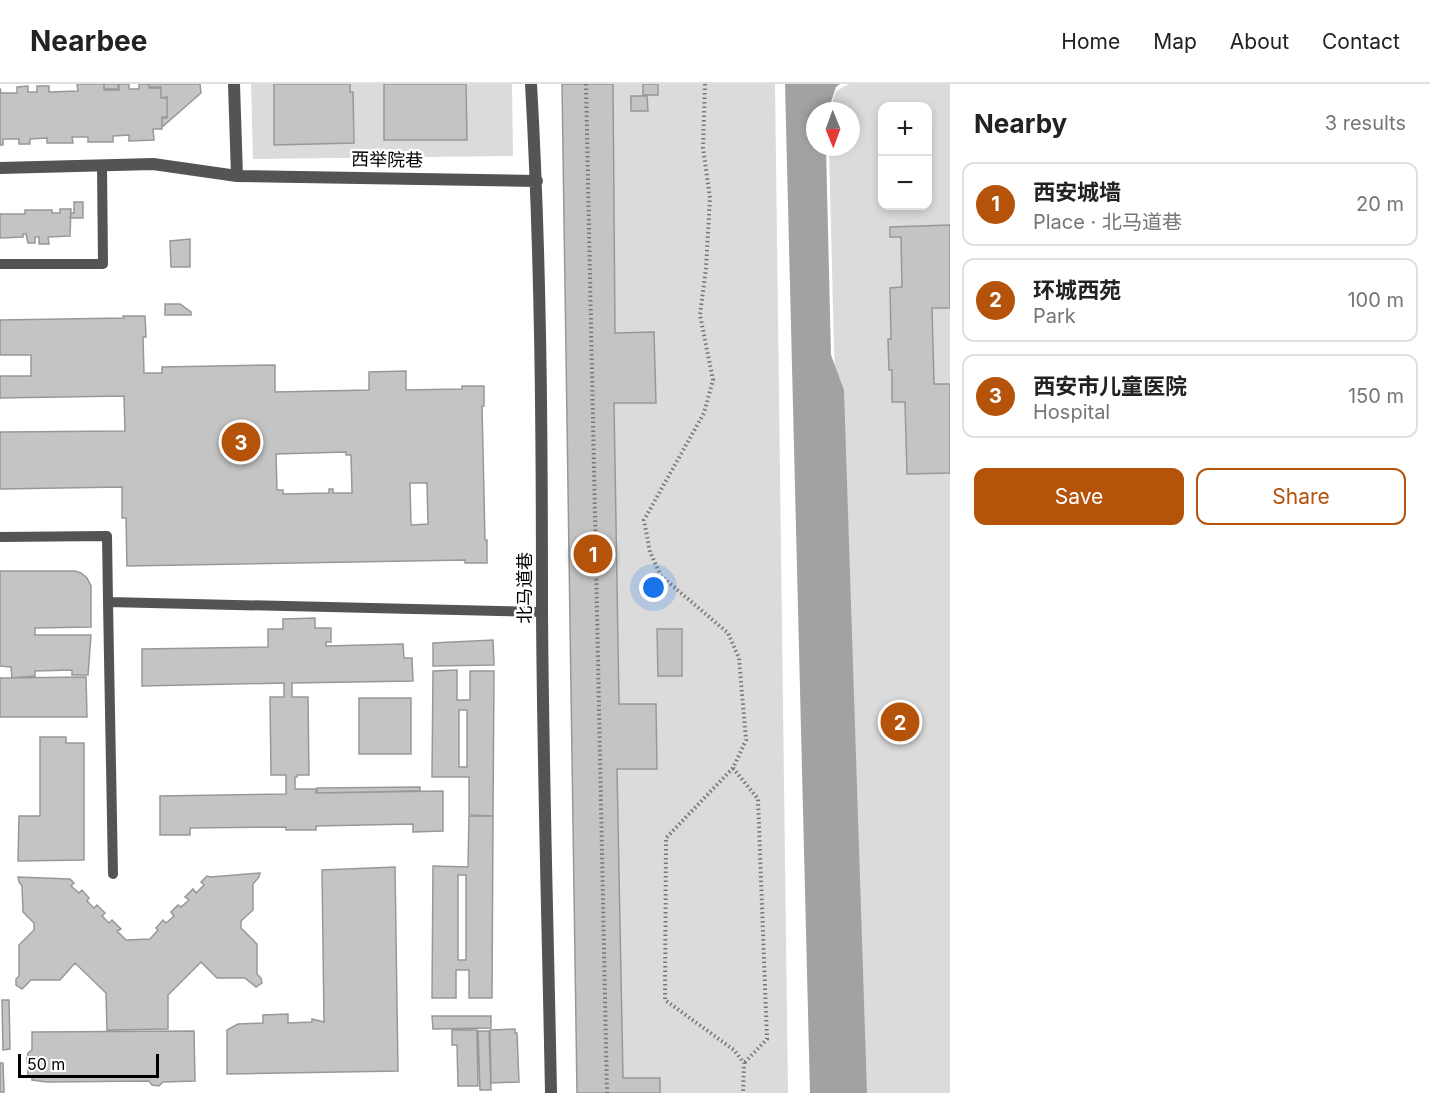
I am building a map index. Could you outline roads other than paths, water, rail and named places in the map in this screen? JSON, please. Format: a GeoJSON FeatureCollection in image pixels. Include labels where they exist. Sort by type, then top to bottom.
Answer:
{"type":"FeatureCollection","features":[{"type":"Feature","properties":{"kind":"street"},"geometry":{"type":"LineString","coordinates":[[234,84],[237,176]]}},
{"type":"Feature","properties":{"kind":"street","name":"北马道巷"},"geometry":{"type":"LineString","coordinates":[[531,84],[537,181],[543,471],[542,612],[550,1093]]}},
{"type":"Feature","properties":{"kind":"street","name":"西举院巷"},"geometry":{"type":"LineString","coordinates":[[0,168],[153,164],[237,176],[537,181]]}},
{"type":"Feature","properties":{"kind":"lane"},"geometry":{"type":"LineString","coordinates":[[0,264],[102,264],[102,166]]}},
{"type":"Feature","properties":{"kind":"lane"},"geometry":{"type":"LineString","coordinates":[[0,537],[107,536],[113,874]]}},
{"type":"Feature","properties":{"kind":"lane"},"geometry":{"type":"LineString","coordinates":[[108,602],[542,612]]}},
{"type":"Feature","properties":{"kind":"place","name":"西安市儿童医院"},"geometry":{"type":"Point","coordinates":[241,442]}},
{"type":"Feature","properties":{"kind":"place","name":"西安城墙"},"geometry":{"type":"Point","coordinates":[593,554]}},
{"type":"Feature","properties":{"kind":"place","name":"环城西苑"},"geometry":{"type":"Point","coordinates":[900,722]}}]}
